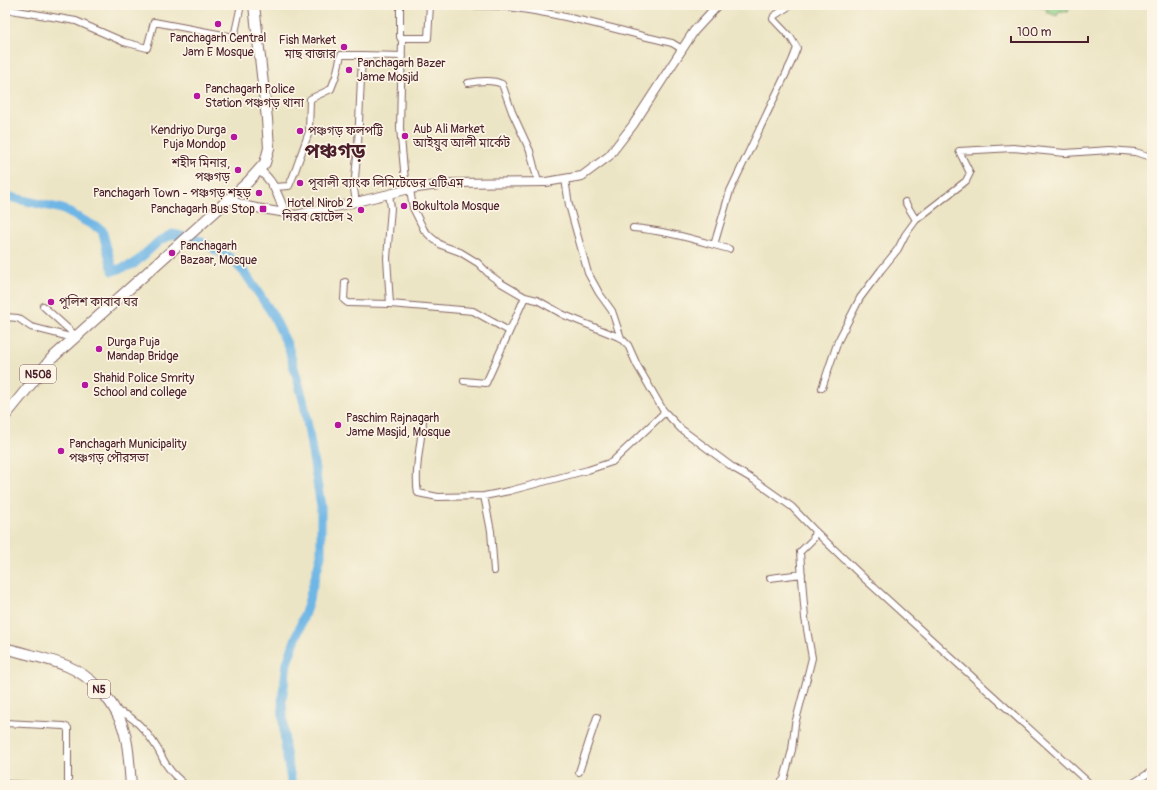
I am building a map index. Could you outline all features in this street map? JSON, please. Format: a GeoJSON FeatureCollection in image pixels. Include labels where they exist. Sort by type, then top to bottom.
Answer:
{"type":"FeatureCollection","features":[{"type":"Feature","properties":{"kind":"highway"},"geometry":{"type":"LineString","coordinates":[[254,5],[267,119],[268,148],[265,163],[259,170]]}},
{"type":"Feature","properties":{"kind":"highway","name":"N508"},"geometry":{"type":"LineString","coordinates":[[5,416],[40,371],[75,337],[247,183],[259,170]]}},
{"type":"Feature","properties":{"kind":"highway","name":"N5"},"geometry":{"type":"LineString","coordinates":[[5,648],[59,663],[76,670],[99,688],[116,712],[121,722],[125,739],[131,785]]}},
{"type":"Feature","properties":{"kind":"street"},"geometry":{"type":"LineString","coordinates":[[5,9],[76,21],[124,42],[147,48],[154,22],[234,37],[241,5]]}},
{"type":"Feature","properties":{"kind":"street"},"geometry":{"type":"LineString","coordinates":[[400,5],[400,37],[402,40],[400,128],[405,180],[410,190],[413,208],[424,230],[441,245],[460,252],[478,263],[490,276],[525,297],[537,300],[564,315],[621,338],[628,344],[637,365],[665,412],[681,429],[709,451],[792,508],[876,590],[1090,784],[1095,785]]}},
{"type":"Feature","properties":{"kind":"street"},"geometry":{"type":"LineString","coordinates":[[401,38],[428,38],[430,5]]}},
{"type":"Feature","properties":{"kind":"street"},"geometry":{"type":"LineString","coordinates":[[465,5],[506,6],[542,12],[672,43],[682,49]]}},
{"type":"Feature","properties":{"kind":"street"},"geometry":{"type":"LineString","coordinates":[[229,199],[238,204],[252,208],[295,214],[389,194],[453,183],[538,182],[582,176],[610,156],[633,125],[694,31],[718,5]]}},
{"type":"Feature","properties":{"kind":"street"},"geometry":{"type":"LineString","coordinates":[[714,245],[730,191],[797,48],[791,38],[773,20],[774,16],[791,5]]}},
{"type":"Feature","properties":{"kind":"street"},"geometry":{"type":"LineString","coordinates":[[274,187],[289,186],[309,132],[310,99],[331,89],[341,55],[402,56]]}},
{"type":"Feature","properties":{"kind":"street"},"geometry":{"type":"LineString","coordinates":[[356,202],[354,189],[358,144],[362,55]]}},
{"type":"Feature","properties":{"kind":"street"},"geometry":{"type":"LineString","coordinates":[[468,83],[498,82],[502,84],[512,112],[530,151],[538,182]]}},
{"type":"Feature","properties":{"kind":"street"},"geometry":{"type":"LineString","coordinates":[[822,388],[838,341],[860,298],[898,248],[916,220],[966,181],[970,173],[959,151],[1013,148],[1065,153],[1110,150],[1135,152],[1152,157]]}},
{"type":"Feature","properties":{"kind":"street"},"geometry":{"type":"LineString","coordinates":[[259,170],[267,176],[274,187],[285,213]]}},
{"type":"Feature","properties":{"kind":"street"},"geometry":{"type":"LineString","coordinates":[[565,179],[569,204],[588,273],[612,311],[621,338]]}},
{"type":"Feature","properties":{"kind":"street"},"geometry":{"type":"LineString","coordinates":[[389,194],[391,208],[387,258],[390,304]]}},
{"type":"Feature","properties":{"kind":"street"},"geometry":{"type":"LineString","coordinates":[[905,202],[916,220]]}},
{"type":"Feature","properties":{"kind":"street"},"geometry":{"type":"LineString","coordinates":[[633,228],[671,234],[729,249]]}},
{"type":"Feature","properties":{"kind":"street"},"geometry":{"type":"LineString","coordinates":[[345,282],[344,300],[348,303],[390,304],[473,311],[509,331]]}},
{"type":"Feature","properties":{"kind":"street"},"geometry":{"type":"LineString","coordinates":[[464,381],[486,383],[525,297]]}},
{"type":"Feature","properties":{"kind":"street"},"geometry":{"type":"LineString","coordinates":[[44,306],[75,337]]}},
{"type":"Feature","properties":{"kind":"street"},"geometry":{"type":"LineString","coordinates":[[5,317],[18,318],[31,327],[75,337]]}},
{"type":"Feature","properties":{"kind":"street"},"geometry":{"type":"LineString","coordinates":[[423,420],[417,472],[418,493],[438,496],[484,496],[509,491],[612,462],[665,412]]}},
{"type":"Feature","properties":{"kind":"street"},"geometry":{"type":"LineString","coordinates":[[484,496],[491,531],[494,571]]}},
{"type":"Feature","properties":{"kind":"street"},"geometry":{"type":"LineString","coordinates":[[779,785],[784,779],[792,750],[795,724],[812,658],[805,618],[800,552],[813,539],[815,531]]}},
{"type":"Feature","properties":{"kind":"street"},"geometry":{"type":"LineString","coordinates":[[770,578],[802,574]]}},
{"type":"Feature","properties":{"kind":"street"},"geometry":{"type":"LineString","coordinates":[[116,712],[120,712],[130,717],[141,726],[158,748],[168,767],[185,785]]}},
{"type":"Feature","properties":{"kind":"street"},"geometry":{"type":"LineString","coordinates":[[579,772],[597,717]]}},
{"type":"Feature","properties":{"kind":"street"},"geometry":{"type":"LineString","coordinates":[[5,723],[64,726],[68,728],[68,785]]}},
{"type":"Feature","properties":{"kind":"street"},"geometry":{"type":"LineString","coordinates":[[1130,785],[1152,771]]}},
{"type":"Feature","properties":{"kind":"street"},"geometry":{"type":"LineString","coordinates":[[5,784],[32,785]]}},
{"type":"Feature","properties":{"kind":"green space"},"geometry":{"type":"Polygon","coordinates":[[[1035,5],[1070,5],[1068,12],[1059,11],[1057,16],[1047,13],[1046,8],[1034,7],[1035,5]]]}},
{"type":"Feature","properties":{"kind":"waterway"},"geometry":{"type":"LineString","coordinates":[[5,196],[62,209],[102,230],[113,271],[134,264],[159,241],[172,234],[196,239],[229,257],[245,273],[273,315],[288,346],[304,403],[321,506],[321,555],[307,607],[287,663],[282,701],[285,747],[292,785]]}},
{"type":"Feature","properties":{"kind":"place","name":"Panchagarh Central Jam E Mosque"},"geometry":{"type":"Point","coordinates":[218,24]}},
{"type":"Feature","properties":{"kind":"place","name":"Fish Market মাছ বাজার"},"geometry":{"type":"Point","coordinates":[344,47]}},
{"type":"Feature","properties":{"kind":"place","name":"Panchagarh Bazer Jame Mosjid"},"geometry":{"type":"Point","coordinates":[349,70]}},
{"type":"Feature","properties":{"kind":"place","name":"Panchagarh Police Station পঞ্চগড় থানা"},"geometry":{"type":"Point","coordinates":[197,96]}},
{"type":"Feature","properties":{"kind":"place","name":"পঞ্চগড় ফলপট্টি"},"geometry":{"type":"Point","coordinates":[300,131]}},
{"type":"Feature","properties":{"kind":"place","name":"Aub Ali Market আইয়ুব আলী মার্কেট"},"geometry":{"type":"Point","coordinates":[405,136]}},
{"type":"Feature","properties":{"kind":"place","name":"Kendriyo Durga Puja Mondop"},"geometry":{"type":"Point","coordinates":[234,137]}},
{"type":"Feature","properties":{"kind":"place","name":"শহীদ মিনার, পঞ্চগড়"},"geometry":{"type":"Point","coordinates":[238,170]}},
{"type":"Feature","properties":{"kind":"place","name":"পূবালী ব্যাংক লিমিটেডের এটিএম"},"geometry":{"type":"Point","coordinates":[300,183]}},
{"type":"Feature","properties":{"kind":"place","name":"Panchagarh Town - পঞ্চগড় শহড়"},"geometry":{"type":"Point","coordinates":[259,193]}},
{"type":"Feature","properties":{"kind":"place","name":"Bokultola Mosque"},"geometry":{"type":"Point","coordinates":[404,206]}},
{"type":"Feature","properties":{"kind":"place","name":"Panchagarh Bus Stop"},"geometry":{"type":"Point","coordinates":[263,209]}},
{"type":"Feature","properties":{"kind":"place","name":"Hotel Nirob 2 নিরব হোটেল ২"},"geometry":{"type":"Point","coordinates":[361,210]}},
{"type":"Feature","properties":{"kind":"place","name":"Panchagarh Bazaar, Mosque"},"geometry":{"type":"Point","coordinates":[172,253]}},
{"type":"Feature","properties":{"kind":"place","name":"পুলিশ কাবাব ঘর"},"geometry":{"type":"Point","coordinates":[51,302]}},
{"type":"Feature","properties":{"kind":"place","name":"Durga Puja Mandap Bridge"},"geometry":{"type":"Point","coordinates":[99,349]}},
{"type":"Feature","properties":{"kind":"place","name":"Shahid Police Smrity School and college"},"geometry":{"type":"Point","coordinates":[85,385]}},
{"type":"Feature","properties":{"kind":"place","name":"Paschim Rajnagarh Jame Masjid, Mosque"},"geometry":{"type":"Point","coordinates":[338,425]}},
{"type":"Feature","properties":{"kind":"place","name":"Panchagarh Municipality পঞ্চগড় পৌরসভা"},"geometry":{"type":"Point","coordinates":[61,451]}},
{"type":"Feature","properties":{"kind":"district","name":"পঞ্চগড়"},"geometry":{"type":"Point","coordinates":[335,151]}}]}
